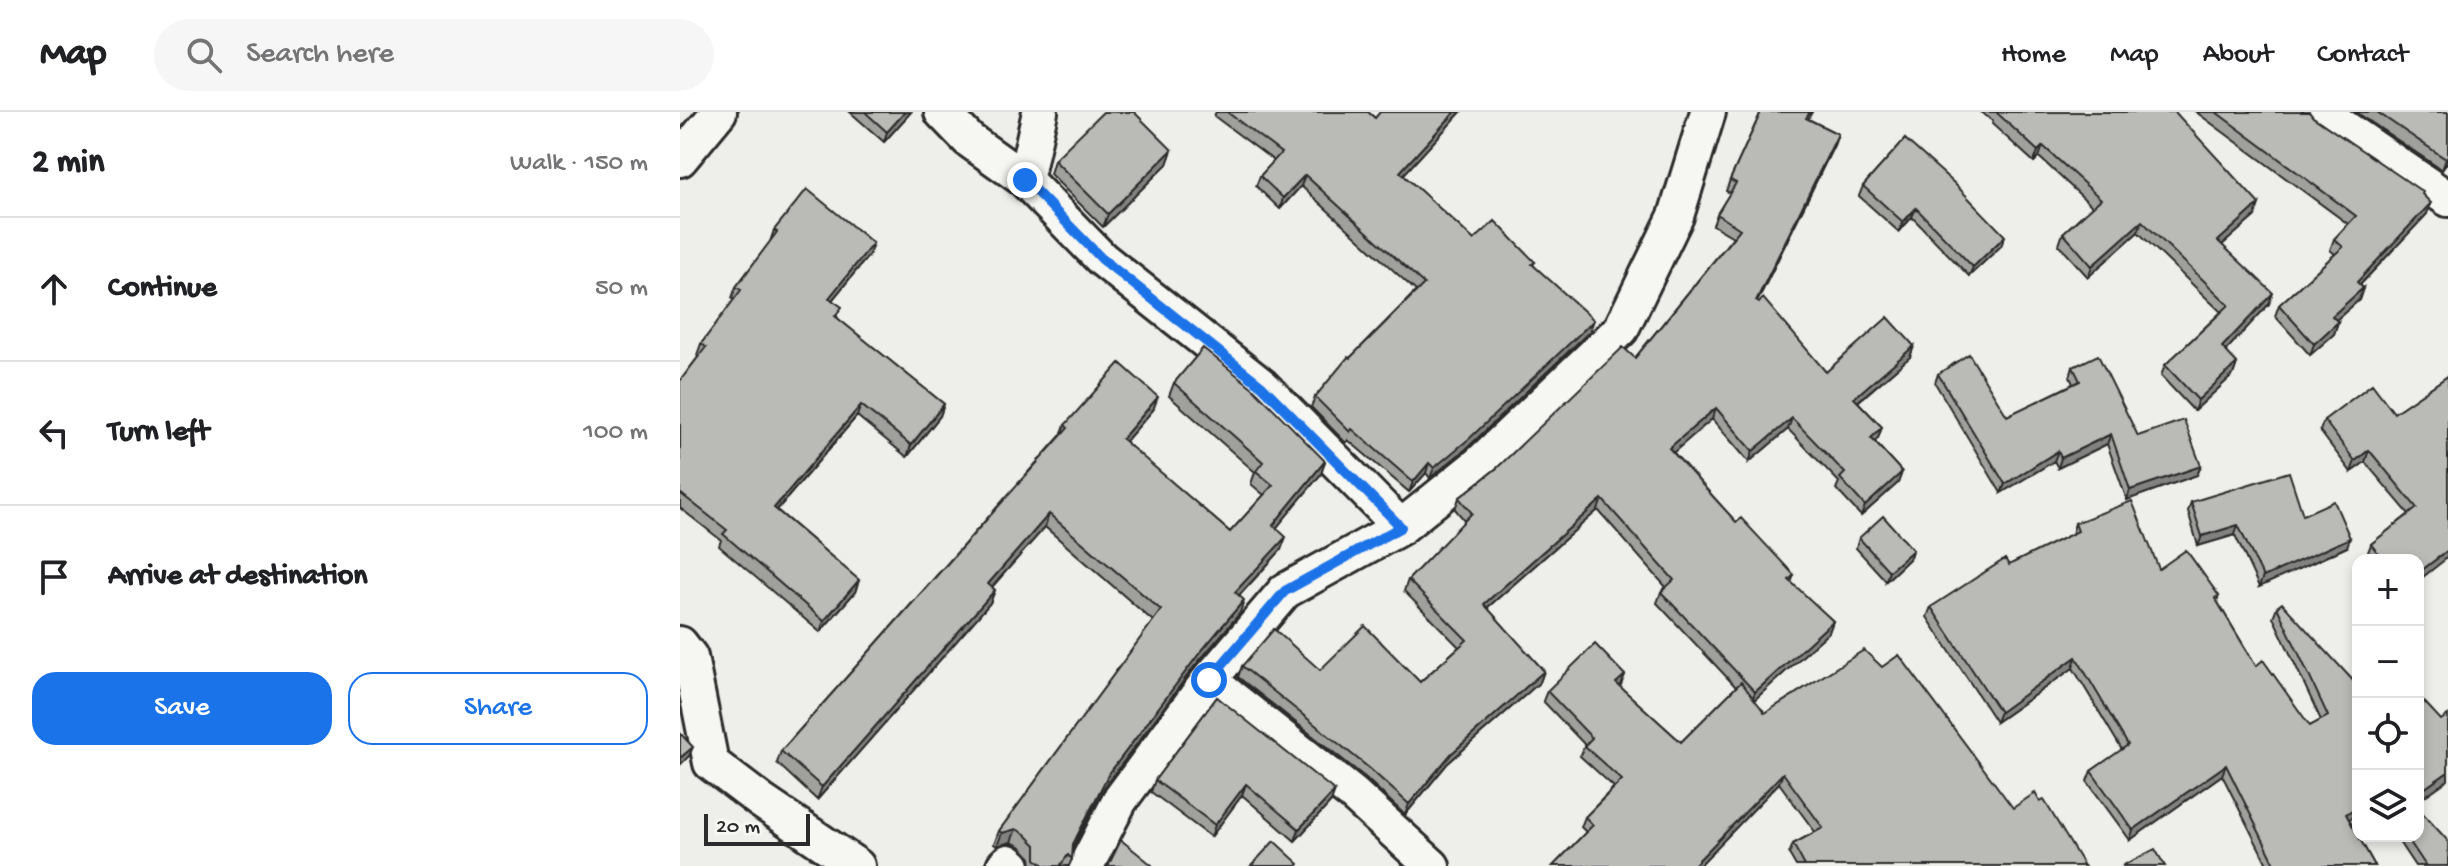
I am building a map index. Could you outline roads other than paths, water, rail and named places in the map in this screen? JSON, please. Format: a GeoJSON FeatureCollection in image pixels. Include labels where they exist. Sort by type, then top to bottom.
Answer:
{"type":"FeatureCollection","features":[{"type":"Feature","properties":{"kind":"street"},"geometry":{"type":"LineString","coordinates":[[680,159],[719,112]]}},
{"type":"Feature","properties":{"kind":"street"},"geometry":{"type":"LineString","coordinates":[[942,112],[969,140],[1025,180],[1102,259],[1262,386],[1401,527]]}},
{"type":"Feature","properties":{"kind":"street"},"geometry":{"type":"LineString","coordinates":[[1025,180],[1040,112]]}},
{"type":"Feature","properties":{"kind":"street"},"geometry":{"type":"LineString","coordinates":[[1086,866],[1120,800],[1209,680],[1285,591],[1401,527],[1479,464],[1621,329],[1676,216],[1708,112]]}},
{"type":"Feature","properties":{"kind":"street"},"geometry":{"type":"LineString","coordinates":[[2321,112],[2448,199]]}},
{"type":"Feature","properties":{"kind":"street"},"geometry":{"type":"LineString","coordinates":[[680,644],[690,657],[711,763],[857,866]]}},
{"type":"Feature","properties":{"kind":"street"},"geometry":{"type":"LineString","coordinates":[[1209,680],[1353,794],[1432,866]]}},
{"type":"Feature","properties":{"kind":"street"},"geometry":{"type":"LineString","coordinates":[[1004,866],[1008,862],[1013,866]]}}]}
